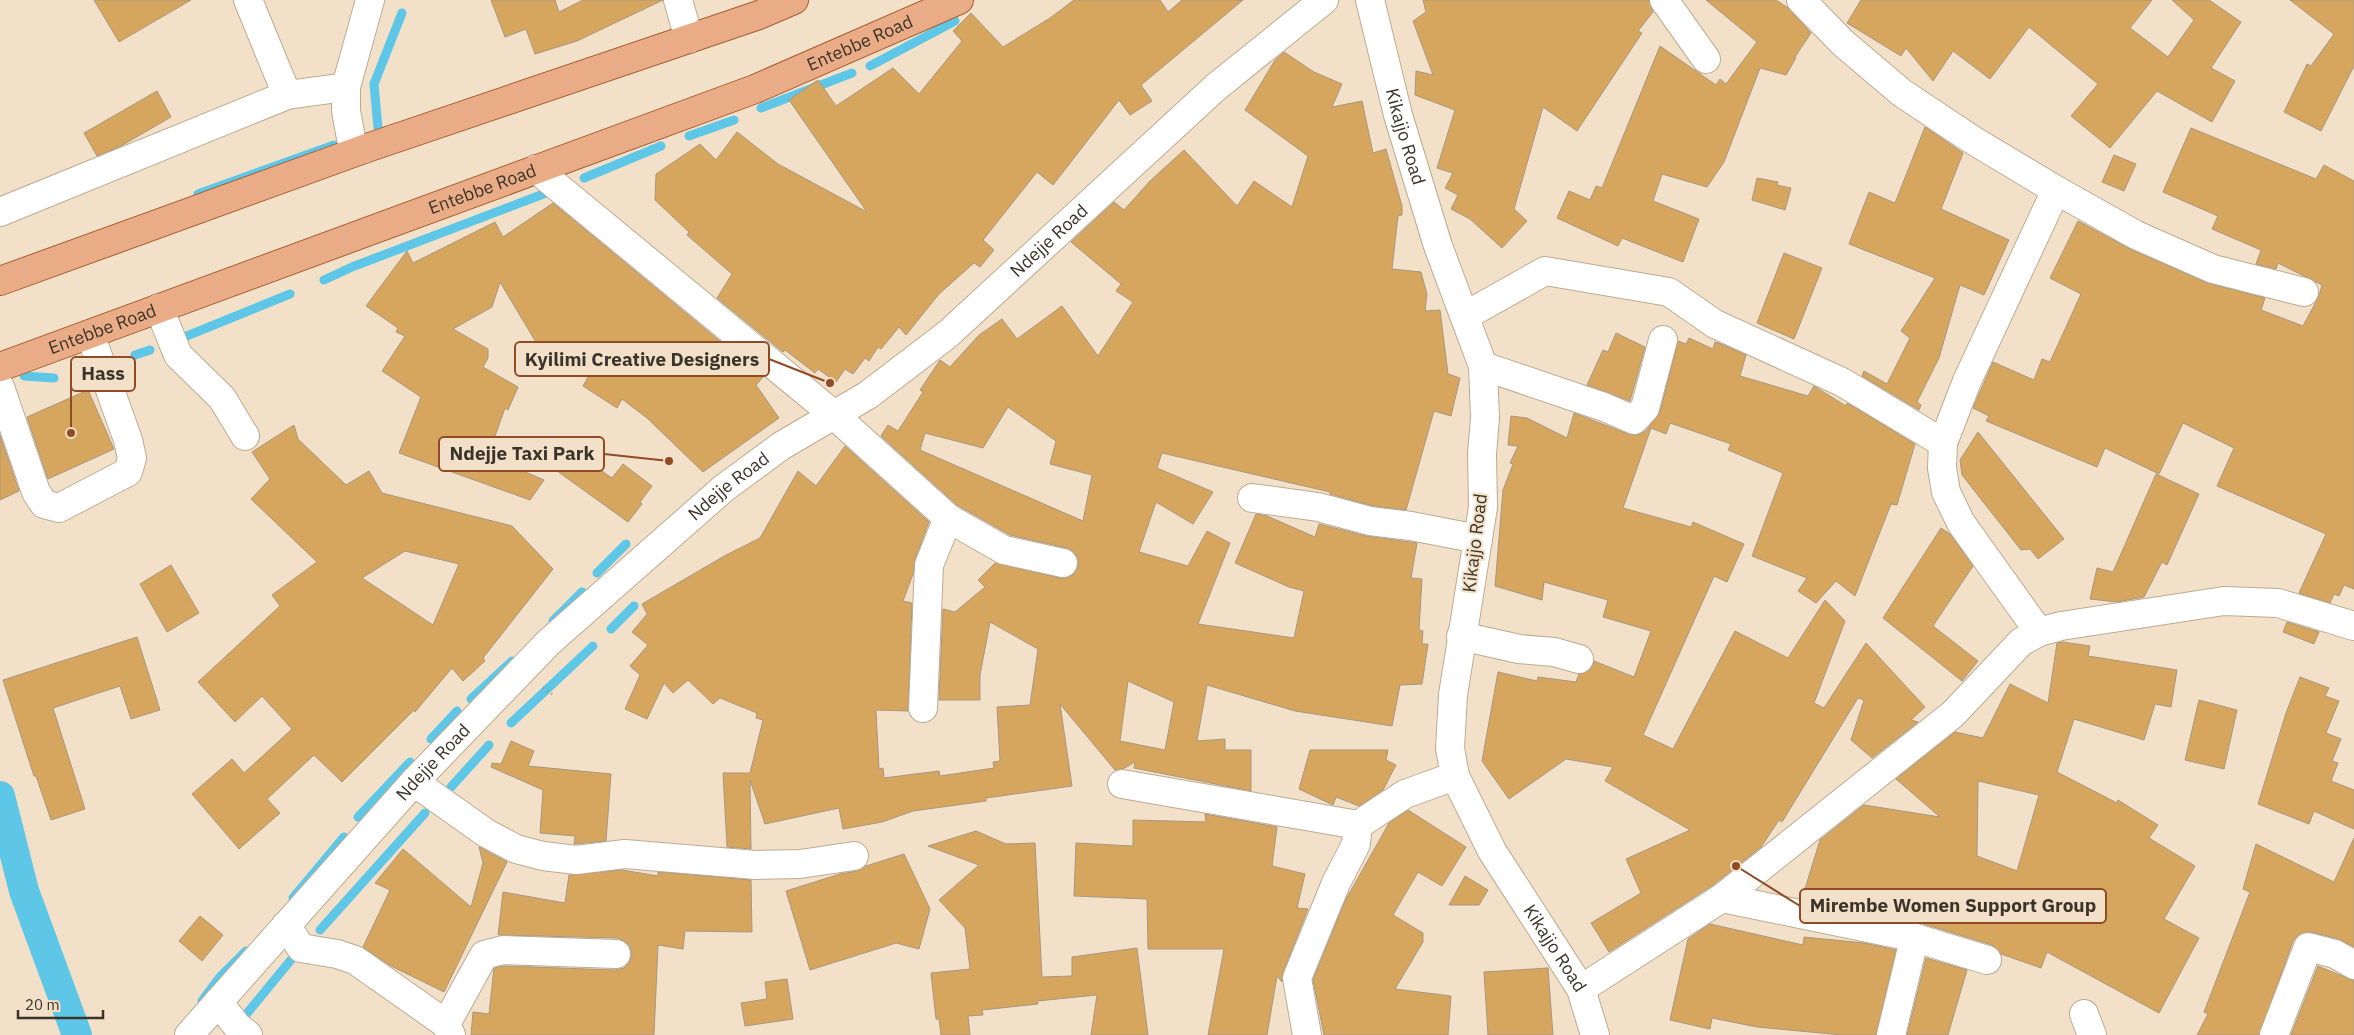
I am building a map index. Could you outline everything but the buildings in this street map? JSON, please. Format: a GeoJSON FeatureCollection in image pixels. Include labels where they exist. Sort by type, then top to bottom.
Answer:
{"type":"FeatureCollection","features":[{"type":"Feature","properties":{"kind":"main road"},"geometry":{"type":"LineString","coordinates":[[0,281],[364,149],[759,16],[794,0]]}},
{"type":"Feature","properties":{"kind":"main road","name":"Entebbe Road"},"geometry":{"type":"LineString","coordinates":[[0,367],[755,89],[959,0]]}},
{"type":"Feature","properties":{"kind":"street"},"geometry":{"type":"LineString","coordinates":[[248,0],[287,95]]}},
{"type":"Feature","properties":{"kind":"street"},"geometry":{"type":"LineString","coordinates":[[364,149],[353,149],[346,111],[346,87],[370,0]]}},
{"type":"Feature","properties":{"kind":"street"},"geometry":{"type":"LineString","coordinates":[[678,0],[689,39]]}},
{"type":"Feature","properties":{"kind":"street","name":"Ndejje Road"},"geometry":{"type":"LineString","coordinates":[[188,1035],[414,782],[549,642],[716,495],[781,446],[868,395],[948,334],[1216,87],[1324,0]]}},
{"type":"Feature","properties":{"kind":"street","name":"Kikajjo Road"},"geometry":{"type":"LineString","coordinates":[[1370,0],[1398,115],[1438,246],[1483,366],[1485,418],[1482,454],[1483,507],[1452,707],[1450,748],[1455,776],[1492,851],[1581,989],[1595,1035]]}},
{"type":"Feature","properties":{"kind":"street"},"geometry":{"type":"LineString","coordinates":[[1664,0],[1706,58]]}},
{"type":"Feature","properties":{"kind":"street"},"geometry":{"type":"LineString","coordinates":[[1801,0],[1843,43],[1902,93],[1971,139],[2056,190],[2136,235],[2213,269],[2304,292]]}},
{"type":"Feature","properties":{"kind":"street"},"geometry":{"type":"LineString","coordinates":[[0,212],[287,95],[346,87]]}},
{"type":"Feature","properties":{"kind":"street"},"geometry":{"type":"LineString","coordinates":[[536,170],[833,414],[948,518],[1004,550],[1063,563]]}},
{"type":"Feature","properties":{"kind":"street"},"geometry":{"type":"LineString","coordinates":[[2038,632],[1961,523],[1946,492],[1942,468],[1943,443],[1967,381],[2056,190]]}},
{"type":"Feature","properties":{"kind":"street"},"geometry":{"type":"LineString","coordinates":[[1465,316],[1545,271],[1669,292],[1715,324],[1842,382],[1943,443]]}},
{"type":"Feature","properties":{"kind":"street"},"geometry":{"type":"LineString","coordinates":[[159,308],[178,355],[222,398],[245,436]]}},
{"type":"Feature","properties":{"kind":"street"},"geometry":{"type":"LineString","coordinates":[[0,387],[36,492],[44,504],[59,508],[128,472],[132,458],[128,440],[90,334]]}},
{"type":"Feature","properties":{"kind":"street"},"geometry":{"type":"LineString","coordinates":[[1483,366],[1604,407],[1634,420],[1645,408],[1663,340]]}},
{"type":"Feature","properties":{"kind":"street"},"geometry":{"type":"LineString","coordinates":[[1252,498],[1318,508],[1370,521],[1411,526],[1478,539]]}},
{"type":"Feature","properties":{"kind":"street"},"geometry":{"type":"LineString","coordinates":[[923,708],[929,565],[948,518]]}},
{"type":"Feature","properties":{"kind":"street"},"geometry":{"type":"LineString","coordinates":[[1581,989],[1722,898],[1946,720],[2021,642],[2038,632],[2061,626],[2224,601],[2278,603],[2354,626]]}},
{"type":"Feature","properties":{"kind":"street"},"geometry":{"type":"LineString","coordinates":[[1462,636],[1519,650],[1554,652],[1579,659]]}},
{"type":"Feature","properties":{"kind":"street"},"geometry":{"type":"LineString","coordinates":[[1122,784],[1358,825],[1405,794],[1455,776]]}},
{"type":"Feature","properties":{"kind":"street"},"geometry":{"type":"LineString","coordinates":[[414,782],[486,833],[516,848],[543,856],[576,860],[625,854],[756,865],[800,864],[854,856]]}},
{"type":"Feature","properties":{"kind":"street"},"geometry":{"type":"LineString","coordinates":[[1307,1035],[1296,978],[1336,883],[1356,844],[1358,825]]}},
{"type":"Feature","properties":{"kind":"street"},"geometry":{"type":"LineString","coordinates":[[1722,898],[1912,937],[1987,960]]}},
{"type":"Feature","properties":{"kind":"street"},"geometry":{"type":"LineString","coordinates":[[286,925],[301,948],[337,954],[355,960],[448,1029],[484,955],[503,950],[616,954]]}},
{"type":"Feature","properties":{"kind":"street"},"geometry":{"type":"LineString","coordinates":[[1892,1035],[1913,944],[1912,937]]}},
{"type":"Feature","properties":{"kind":"street"},"geometry":{"type":"LineString","coordinates":[[2274,1035],[2308,947],[2335,954],[2354,965]]}},
{"type":"Feature","properties":{"kind":"street"},"geometry":{"type":"LineString","coordinates":[[218,1002],[237,1026],[248,1035]]}},
{"type":"Feature","properties":{"kind":"path"},"geometry":{"type":"LineString","coordinates":[[540,687],[552,694]]}},
{"type":"Feature","properties":{"kind":"waterway"},"geometry":{"type":"LineString","coordinates":[[378,128],[374,84],[402,13]]}},
{"type":"Feature","properties":{"kind":"waterway"},"geometry":{"type":"LineString","coordinates":[[870,66],[955,21]]}},
{"type":"Feature","properties":{"kind":"waterway"},"geometry":{"type":"LineString","coordinates":[[761,108],[852,73]]}},
{"type":"Feature","properties":{"kind":"waterway"},"geometry":{"type":"LineString","coordinates":[[689,136],[734,120]]}},
{"type":"Feature","properties":{"kind":"waterway"},"geometry":{"type":"LineString","coordinates":[[198,194],[334,145]]}},
{"type":"Feature","properties":{"kind":"waterway"},"geometry":{"type":"LineString","coordinates":[[584,178],[661,146]]}},
{"type":"Feature","properties":{"kind":"waterway"},"geometry":{"type":"LineString","coordinates":[[324,280],[352,267],[546,193]]}},
{"type":"Feature","properties":{"kind":"waterway"},"geometry":{"type":"LineString","coordinates":[[177,340],[290,294]]}},
{"type":"Feature","properties":{"kind":"waterway"},"geometry":{"type":"LineString","coordinates":[[135,355],[150,350]]}},
{"type":"Feature","properties":{"kind":"waterway"},"geometry":{"type":"LineString","coordinates":[[24,376],[54,378]]}},
{"type":"Feature","properties":{"kind":"waterway"},"geometry":{"type":"LineString","coordinates":[[597,573],[626,544]]}},
{"type":"Feature","properties":{"kind":"waterway"},"geometry":{"type":"LineString","coordinates":[[553,621],[582,592]]}},
{"type":"Feature","properties":{"kind":"waterway"},"geometry":{"type":"LineString","coordinates":[[611,629],[634,606]]}},
{"type":"Feature","properties":{"kind":"waterway"},"geometry":{"type":"LineString","coordinates":[[511,723],[593,646]]}},
{"type":"Feature","properties":{"kind":"waterway"},"geometry":{"type":"LineString","coordinates":[[471,699],[512,661]]}},
{"type":"Feature","properties":{"kind":"waterway"},"geometry":{"type":"LineString","coordinates":[[431,739],[457,711]]}},
{"type":"Feature","properties":{"kind":"waterway"},"geometry":{"type":"LineString","coordinates":[[451,787],[489,745]]}},
{"type":"Feature","properties":{"kind":"waterway"},"geometry":{"type":"LineString","coordinates":[[358,817],[410,762]]}},
{"type":"Feature","properties":{"kind":"waterway"},"geometry":{"type":"LineString","coordinates":[[0,796],[24,891],[77,1035]]}},
{"type":"Feature","properties":{"kind":"waterway"},"geometry":{"type":"LineString","coordinates":[[320,930],[425,813]]}},
{"type":"Feature","properties":{"kind":"waterway"},"geometry":{"type":"LineString","coordinates":[[0,827],[7,824]]}},
{"type":"Feature","properties":{"kind":"waterway"},"geometry":{"type":"LineString","coordinates":[[293,898],[344,837]]}},
{"type":"Feature","properties":{"kind":"waterway"},"geometry":{"type":"LineString","coordinates":[[240,1022],[299,950]]}},
{"type":"Feature","properties":{"kind":"waterway"},"geometry":{"type":"LineString","coordinates":[[202,1001],[220,977],[246,951]]}},
{"type":"Feature","properties":{"kind":"place","name":"Kyilimi Creative Designers"},"geometry":{"type":"Point","coordinates":[830,383]}},
{"type":"Feature","properties":{"kind":"place","name":"Hass"},"geometry":{"type":"Point","coordinates":[71,433]}},
{"type":"Feature","properties":{"kind":"place","name":"Ndejje Taxi Park"},"geometry":{"type":"Point","coordinates":[669,461]}},
{"type":"Feature","properties":{"kind":"place","name":"Mirembe Women Support Group"},"geometry":{"type":"Point","coordinates":[1736,866]}}]}
